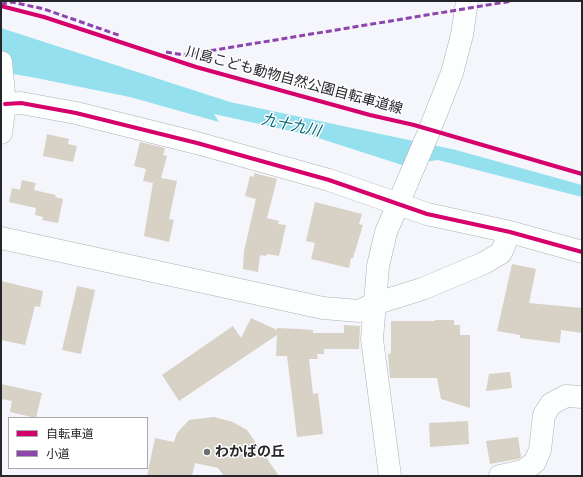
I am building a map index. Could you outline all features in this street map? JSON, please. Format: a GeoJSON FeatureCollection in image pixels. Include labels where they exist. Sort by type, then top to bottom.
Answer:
{"type":"FeatureCollection","features":[{"type":"Feature","properties":{"kind":"street"},"geometry":{"type":"LineString","coordinates":[[390,476],[372,339],[378,266],[386,232],[428,134],[454,65],[462,35],[467,1]]}},
{"type":"Feature","properties":{"kind":"street"},"geometry":{"type":"LineString","coordinates":[[1,62],[4,100],[1,133]]}},
{"type":"Feature","properties":{"kind":"street"},"geometry":{"type":"LineString","coordinates":[[4,100],[76,113],[197,142],[399,200],[427,214],[510,232],[582,252]]}},
{"type":"Feature","properties":{"kind":"street"},"geometry":{"type":"LineString","coordinates":[[1,238],[323,308],[359,311],[374,304],[422,289],[484,262],[501,253],[510,232]]}},
{"type":"Feature","properties":{"kind":"street"},"geometry":{"type":"LineString","coordinates":[[500,476],[523,471],[535,462],[540,450],[544,415],[550,404],[566,396],[582,397]]}},
{"type":"Feature","properties":{"kind":"water","name":"九十九川"},"geometry":{"type":"Polygon","coordinates":[[[1,28],[230,102],[456,150],[582,185],[582,197],[438,160],[402,165],[309,135],[214,114],[219,122],[130,97],[1,72],[1,28]]]}},
{"type":"Feature","properties":{"kind":"building"},"geometry":{"type":"Polygon","coordinates":[[[47,134],[69,139],[68,144],[77,146],[73,162],[43,156],[47,134]]]}},
{"type":"Feature","properties":{"kind":"building"},"geometry":{"type":"Polygon","coordinates":[[[140,142],[165,148],[163,155],[167,156],[161,178],[177,181],[169,219],[174,220],[169,242],[144,236],[153,183],[143,181],[146,169],[134,166],[140,142]]]}},
{"type":"Feature","properties":{"kind":"building"},"geometry":{"type":"Polygon","coordinates":[[[254,173],[277,179],[267,218],[279,221],[278,224],[286,225],[279,256],[267,254],[266,256],[260,255],[258,272],[243,269],[244,251],[256,199],[245,196],[250,176],[254,177],[254,173]]]}},
{"type":"Feature","properties":{"kind":"building"},"geometry":{"type":"Polygon","coordinates":[[[22,180],[36,183],[34,190],[56,195],[55,197],[63,199],[58,223],[42,220],[43,217],[35,215],[36,208],[9,202],[12,188],[20,190],[22,180]]]}},
{"type":"Feature","properties":{"kind":"building"},"geometry":{"type":"Polygon","coordinates":[[[315,202],[362,214],[359,224],[363,225],[349,268],[311,259],[315,243],[306,241],[315,202]]]}},
{"type":"Feature","properties":{"kind":"building"},"geometry":{"type":"Polygon","coordinates":[[[512,264],[536,269],[529,303],[582,308],[582,333],[561,330],[560,343],[520,338],[520,335],[497,331],[512,264]]]}},
{"type":"Feature","properties":{"kind":"building"},"geometry":{"type":"Polygon","coordinates":[[[1,281],[43,291],[40,307],[35,306],[25,345],[1,340],[1,281]]]}},
{"type":"Feature","properties":{"kind":"building"},"geometry":{"type":"Polygon","coordinates":[[[77,286],[95,290],[81,354],[62,350],[77,286]]]}},
{"type":"Feature","properties":{"kind":"building"},"geometry":{"type":"Polygon","coordinates":[[[251,318],[277,330],[277,328],[313,330],[313,333],[344,333],[344,325],[360,326],[359,349],[324,349],[324,354],[317,354],[318,359],[309,359],[313,394],[318,393],[323,434],[297,437],[287,356],[276,356],[277,335],[179,401],[162,375],[233,326],[241,338],[251,318]]]}},
{"type":"Feature","properties":{"kind":"building"},"geometry":{"type":"Polygon","coordinates":[[[454,320],[454,325],[460,325],[460,335],[470,335],[470,408],[441,399],[437,378],[390,378],[388,354],[391,353],[391,321],[454,320]]]}},
{"type":"Feature","properties":{"kind":"building"},"geometry":{"type":"Polygon","coordinates":[[[510,372],[512,388],[486,391],[489,374],[510,372]]]}},
{"type":"Feature","properties":{"kind":"building"},"geometry":{"type":"Polygon","coordinates":[[[1,384],[42,393],[36,417],[10,412],[12,401],[1,399],[1,384]]]}},
{"type":"Feature","properties":{"kind":"building","name":"わかばの丘"},"geometry":{"type":"Polygon","coordinates":[[[214,417],[233,422],[247,430],[279,476],[224,476],[218,468],[195,463],[192,476],[147,476],[155,438],[174,442],[177,433],[189,420],[214,417]]]}},
{"type":"Feature","properties":{"kind":"building"},"geometry":{"type":"Polygon","coordinates":[[[468,421],[469,444],[430,447],[429,423],[468,421]]]}},
{"type":"Feature","properties":{"kind":"building"},"geometry":{"type":"Polygon","coordinates":[[[518,437],[521,457],[518,459],[490,464],[486,441],[518,437]]]}},
{"type":"Feature","properties":{"kind":"marked path"},"geometry":{"type":"LineString","coordinates":[[166,52],[184,55],[512,1]]}},
{"type":"Feature","properties":{"kind":"marked path"},"geometry":{"type":"LineString","coordinates":[[1,4],[12,2],[44,9],[121,36]]}},
{"type":"Feature","properties":{"kind":"cycle path","name":"川島こども動物自然公園自転車道線"},"geometry":{"type":"LineString","coordinates":[[1,6],[44,17],[196,67],[370,115],[414,125],[582,174]]}},
{"type":"Feature","properties":{"kind":"cycle path"},"geometry":{"type":"LineString","coordinates":[[5,104],[21,103],[76,113],[197,143],[329,180],[427,214],[510,232],[582,252]]}},
{"type":"Feature","properties":{"kind":"place","name":"わかばの丘"},"geometry":{"type":"Point","coordinates":[207,452]}}]}
